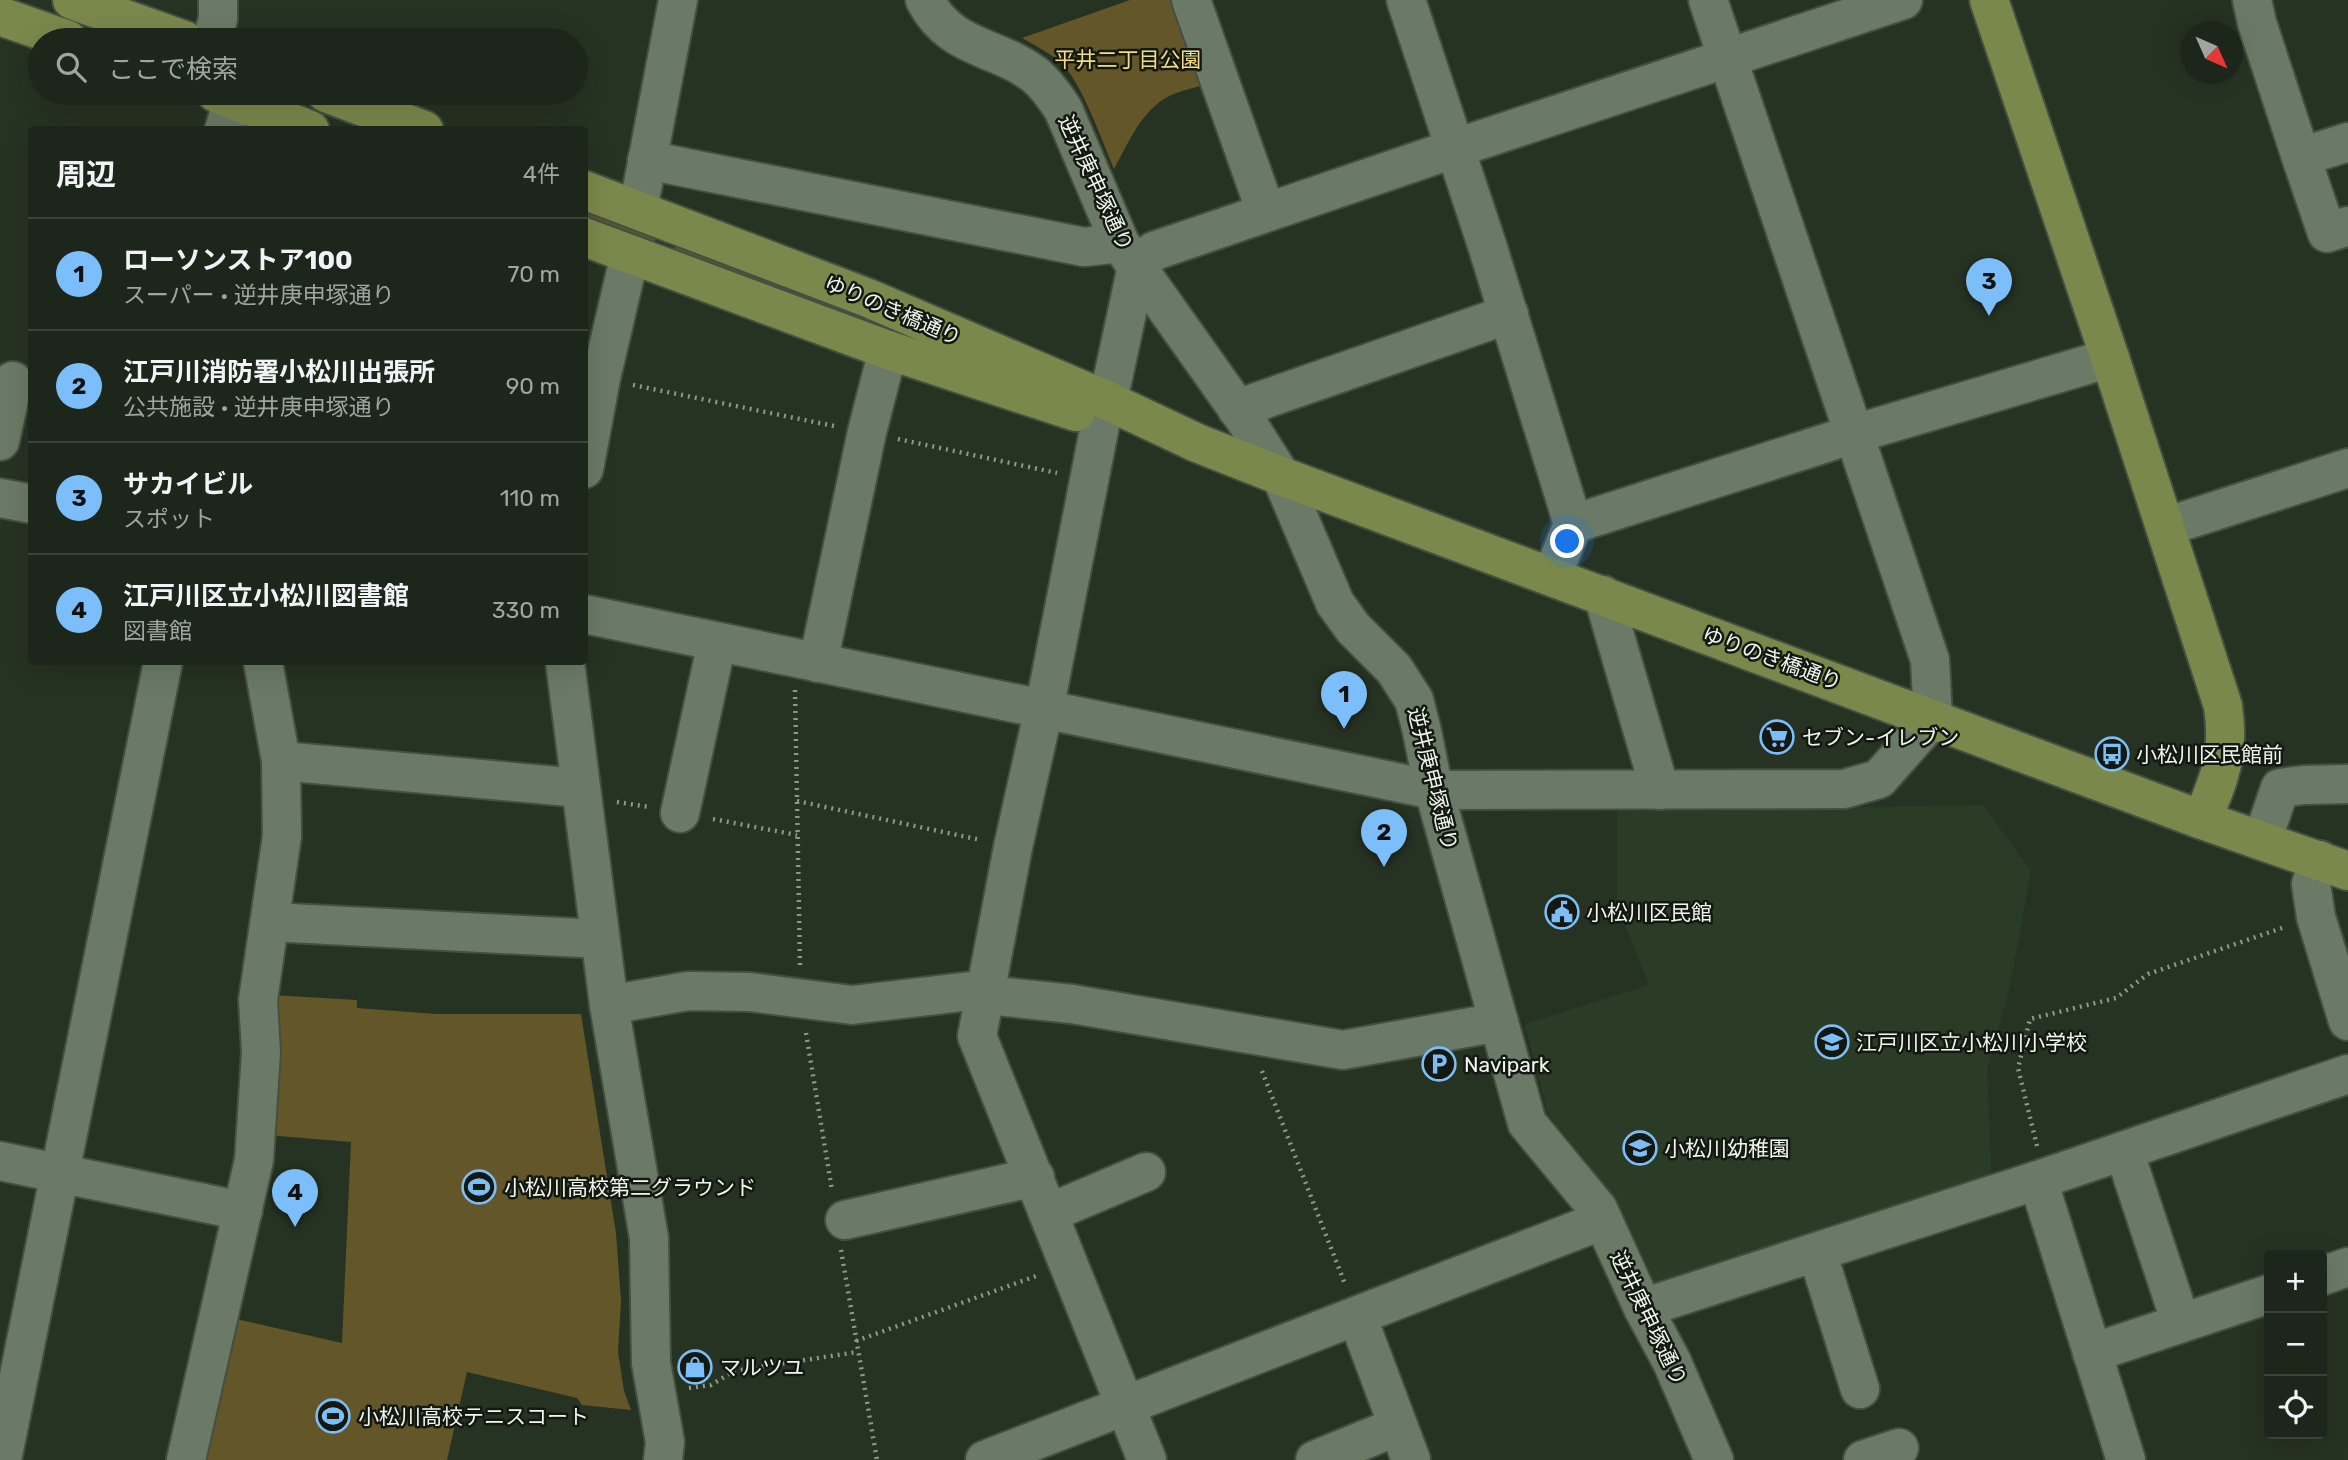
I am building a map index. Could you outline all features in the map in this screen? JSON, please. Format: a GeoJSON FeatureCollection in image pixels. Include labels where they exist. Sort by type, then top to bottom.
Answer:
{"type":"FeatureCollection","features":[{"type":"Feature","properties":{"kind":"main road"},"geometry":{"type":"LineString","coordinates":[[72,0],[150,28]]}},
{"type":"Feature","properties":{"kind":"main road"},"geometry":{"type":"LineString","coordinates":[[1989,0],[2110,358],[2222,706],[2225,726],[2222,771],[2202,820]]}},
{"type":"Feature","properties":{"kind":"main road"},"geometry":{"type":"LineString","coordinates":[[0,16],[34,28]]}},
{"type":"Feature","properties":{"kind":"main road"},"geometry":{"type":"LineString","coordinates":[[358,105],[413,126]]}},
{"type":"Feature","properties":{"kind":"main road"},"geometry":{"type":"LineString","coordinates":[[224,107],[295,126]]}},
{"type":"Feature","properties":{"kind":"main road","name":"ゆりのき橋通り"},"geometry":{"type":"LineString","coordinates":[[588,191],[869,298],[1105,411]]}},
{"type":"Feature","properties":{"kind":"main road","name":"ゆりのき橋通り"},"geometry":{"type":"LineString","coordinates":[[588,238],[888,350],[1105,411],[1197,443],[2202,820],[2334,866]]}},
{"type":"Feature","properties":{"kind":"street"},"geometry":{"type":"LineString","coordinates":[[215,28],[218,0]]}},
{"type":"Feature","properties":{"kind":"street"},"geometry":{"type":"LineString","coordinates":[[638,210],[678,0]]}},
{"type":"Feature","properties":{"kind":"street","name":"逆井庚申塚通り"},"geometry":{"type":"LineString","coordinates":[[925,0],[934,17],[949,31],[1035,75],[1050,90],[1063,109],[1128,255],[1281,476],[1335,603],[1353,628],[1394,669],[1413,700],[1422,727],[1434,790],[1527,1122],[1598,1209],[1643,1308],[1672,1362],[1712,1459]]}},
{"type":"Feature","properties":{"kind":"street"},"geometry":{"type":"LineString","coordinates":[[1406,0],[1456,148],[1573,524],[1552,576]]}},
{"type":"Feature","properties":{"kind":"street"},"geometry":{"type":"LineString","coordinates":[[588,615],[1434,790],[1844,789],[1879,779],[1933,718],[1930,660],[1708,0]]}},
{"type":"Feature","properties":{"kind":"street"},"geometry":{"type":"LineString","coordinates":[[647,160],[1128,255],[1154,251],[1903,0]]}},
{"type":"Feature","properties":{"kind":"street"},"geometry":{"type":"LineString","coordinates":[[2252,0],[2257,23],[2327,233],[2348,226]]}},
{"type":"Feature","properties":{"kind":"street"},"geometry":{"type":"LineString","coordinates":[[1203,3],[1266,212]]}},
{"type":"Feature","properties":{"kind":"street"},"geometry":{"type":"LineString","coordinates":[[2301,157],[2348,142]]}},
{"type":"Feature","properties":{"kind":"street"},"geometry":{"type":"LineString","coordinates":[[588,448],[630,254]]}},
{"type":"Feature","properties":{"kind":"street"},"geometry":{"type":"LineString","coordinates":[[1128,255],[1105,411],[1013,847],[977,1036],[1147,1460]]}},
{"type":"Feature","properties":{"kind":"street"},"geometry":{"type":"LineString","coordinates":[[1237,409],[1508,314]]}},
{"type":"Feature","properties":{"kind":"street"},"geometry":{"type":"LineString","coordinates":[[807,660],[888,350]]}},
{"type":"Feature","properties":{"kind":"street"},"geometry":{"type":"LineString","coordinates":[[1573,524],[1854,434],[2110,358]]}},
{"type":"Feature","properties":{"kind":"street"},"geometry":{"type":"LineString","coordinates":[[0,441],[13,382]]}},
{"type":"Feature","properties":{"kind":"street"},"geometry":{"type":"LineString","coordinates":[[2165,527],[2348,468]]}},
{"type":"Feature","properties":{"kind":"street"},"geometry":{"type":"LineString","coordinates":[[0,498],[28,503]]}},
{"type":"Feature","properties":{"kind":"street"},"geometry":{"type":"LineString","coordinates":[[1603,595],[1660,790]]}},
{"type":"Feature","properties":{"kind":"street"},"geometry":{"type":"LineString","coordinates":[[680,813],[716,642]]}},
{"type":"Feature","properties":{"kind":"street"},"geometry":{"type":"LineString","coordinates":[[2,1457],[12,1348],[61,1173],[162,665]]}},
{"type":"Feature","properties":{"kind":"street"},"geometry":{"type":"LineString","coordinates":[[186,1460],[254,1160],[261,1052],[258,1000],[282,836],[281,761],[264,665]]}},
{"type":"Feature","properties":{"kind":"street"},"geometry":{"type":"LineString","coordinates":[[565,665],[609,1005],[649,1238],[652,1363],[665,1442],[663,1460]]}},
{"type":"Feature","properties":{"kind":"street"},"geometry":{"type":"LineString","coordinates":[[281,761],[580,788]]}},
{"type":"Feature","properties":{"kind":"street"},"geometry":{"type":"LineString","coordinates":[[2262,841],[2280,788],[2348,784]]}},
{"type":"Feature","properties":{"kind":"street"},"geometry":{"type":"LineString","coordinates":[[2334,866],[2311,884],[2316,917],[2348,1021]]}},
{"type":"Feature","properties":{"kind":"street"},"geometry":{"type":"LineString","coordinates":[[270,922],[600,939]]}},
{"type":"Feature","properties":{"kind":"street"},"geometry":{"type":"LineString","coordinates":[[609,1005],[688,991],[750,992],[852,1005],[979,990],[997,996],[1072,1004],[1343,1050],[1499,1022]]}},
{"type":"Feature","properties":{"kind":"street"},"geometry":{"type":"LineString","coordinates":[[1643,1308],[2041,1179],[2348,1074]]}},
{"type":"Feature","properties":{"kind":"street"},"geometry":{"type":"LineString","coordinates":[[2124,1151],[2181,1323]]}},
{"type":"Feature","properties":{"kind":"street"},"geometry":{"type":"LineString","coordinates":[[0,1161],[243,1211]]}},
{"type":"Feature","properties":{"kind":"street"},"geometry":{"type":"LineString","coordinates":[[1049,1213],[1146,1172]]}},
{"type":"Feature","properties":{"kind":"street"},"geometry":{"type":"LineString","coordinates":[[845,1220],[1035,1177]]}},
{"type":"Feature","properties":{"kind":"street"},"geometry":{"type":"LineString","coordinates":[[2041,1179],[2126,1460]]}},
{"type":"Feature","properties":{"kind":"street"},"geometry":{"type":"LineString","coordinates":[[985,1460],[1603,1220]]}},
{"type":"Feature","properties":{"kind":"street"},"geometry":{"type":"LineString","coordinates":[[1817,1252],[1860,1389]]}},
{"type":"Feature","properties":{"kind":"street"},"geometry":{"type":"LineString","coordinates":[[2327,1274],[2348,1267]]}},
{"type":"Feature","properties":{"kind":"street"},"geometry":{"type":"LineString","coordinates":[[2092,1353],[2264,1296]]}},
{"type":"Feature","properties":{"kind":"street"},"geometry":{"type":"LineString","coordinates":[[1315,1460],[1405,1443],[1357,1316]]}},
{"type":"Feature","properties":{"kind":"street"},"geometry":{"type":"LineString","coordinates":[[1863,1460],[1899,1448]]}},
{"type":"Feature","properties":{"kind":"path"},"geometry":{"type":"LineString","coordinates":[[801,999],[797,801],[807,660]]}},
{"type":"Feature","properties":{"kind":"path"},"geometry":{"type":"LineString","coordinates":[[797,801],[1013,847]]}},
{"type":"Feature","properties":{"kind":"path"},"geometry":{"type":"LineString","coordinates":[[2041,1179],[2018,1068],[2029,1019],[2116,998],[2148,974],[2316,917]]}},
{"type":"Feature","properties":{"kind":"path"},"geometry":{"type":"LineString","coordinates":[[1248,1034],[1357,1316]]}},
{"type":"Feature","properties":{"kind":"path"},"geometry":{"type":"LineString","coordinates":[[856,1341],[1070,1264]]}},
{"type":"Feature","properties":{"kind":"path"},"geometry":{"type":"LineString","coordinates":[[657,1394],[710,1385],[734,1371],[857,1352]]}},
{"type":"Feature","properties":{"kind":"shaded area","name":"江戸川区立小松川小学校"},"geometry":{"type":"Polygon","coordinates":[[[1983,805],[2031,871],[2009,991],[1987,1069],[1992,1182],[1658,1290],[1618,1201],[1548,1114],[1525,1024],[1649,985],[1617,904],[1617,811],[1983,805]]]}},
{"type":"Feature","properties":{"kind":"green space","name":"平井二丁目公園"},"geometry":{"type":"Polygon","coordinates":[[[1130,0],[1181,0],[1211,83],[1174,94],[1159,102],[1143,119],[1114,169],[1092,114],[1070,74],[1054,57],[1022,38],[1130,0]]]}},
{"type":"Feature","properties":{"kind":"green space"},"geometry":{"type":"Polygon","coordinates":[[[588,206],[658,231],[652,249],[588,224],[588,206]]]}},
{"type":"Feature","properties":{"kind":"green space"},"geometry":{"type":"Polygon","coordinates":[[[678,238],[989,367],[671,257],[678,238]]]}},
{"type":"Feature","properties":{"kind":"green space","name":"小松川高校第二グラウンド"},"geometry":{"type":"Polygon","coordinates":[[[271,995],[357,1000],[357,1008],[436,1014],[581,1014],[616,1233],[621,1301],[618,1352],[624,1391],[631,1410],[582,1405],[577,1398],[467,1372],[447,1460],[200,1460],[227,1317],[342,1343],[351,1142],[267,1135],[271,995]]]}},
{"type":"Feature","properties":{"kind":"place","name":"サカイビル"},"geometry":{"type":"Point","coordinates":[1989,316]}},
{"type":"Feature","properties":{"kind":"place","name":"ローソンストア100"},"geometry":{"type":"Point","coordinates":[1344,729]}},
{"type":"Feature","properties":{"kind":"place","name":"セブン-イレブン"},"geometry":{"type":"Point","coordinates":[1777,737]}},
{"type":"Feature","properties":{"kind":"place","name":"小松川区民館前"},"geometry":{"type":"Point","coordinates":[2112,754]}},
{"type":"Feature","properties":{"kind":"place","name":"江戸川消防署小松川出張所"},"geometry":{"type":"Point","coordinates":[1384,867]}},
{"type":"Feature","properties":{"kind":"place","name":"小松川区民館"},"geometry":{"type":"Point","coordinates":[1562,912]}},
{"type":"Feature","properties":{"kind":"place","name":"江戸川区立小松川小学校"},"geometry":{"type":"Point","coordinates":[1832,1042]}},
{"type":"Feature","properties":{"kind":"place","name":"Navipark"},"geometry":{"type":"Point","coordinates":[1439,1064]}},
{"type":"Feature","properties":{"kind":"place","name":"小松川幼稚園"},"geometry":{"type":"Point","coordinates":[1640,1148]}},
{"type":"Feature","properties":{"kind":"place","name":"小松川高校第二グラウンド"},"geometry":{"type":"Point","coordinates":[479,1187]}},
{"type":"Feature","properties":{"kind":"place","name":"江戸川区立小松川図書館"},"geometry":{"type":"Point","coordinates":[295,1227]}},
{"type":"Feature","properties":{"kind":"place","name":"マルツユ"},"geometry":{"type":"Point","coordinates":[695,1367]}},
{"type":"Feature","properties":{"kind":"place","name":"小松川高校テニスコート"},"geometry":{"type":"Point","coordinates":[333,1416]}}]}
